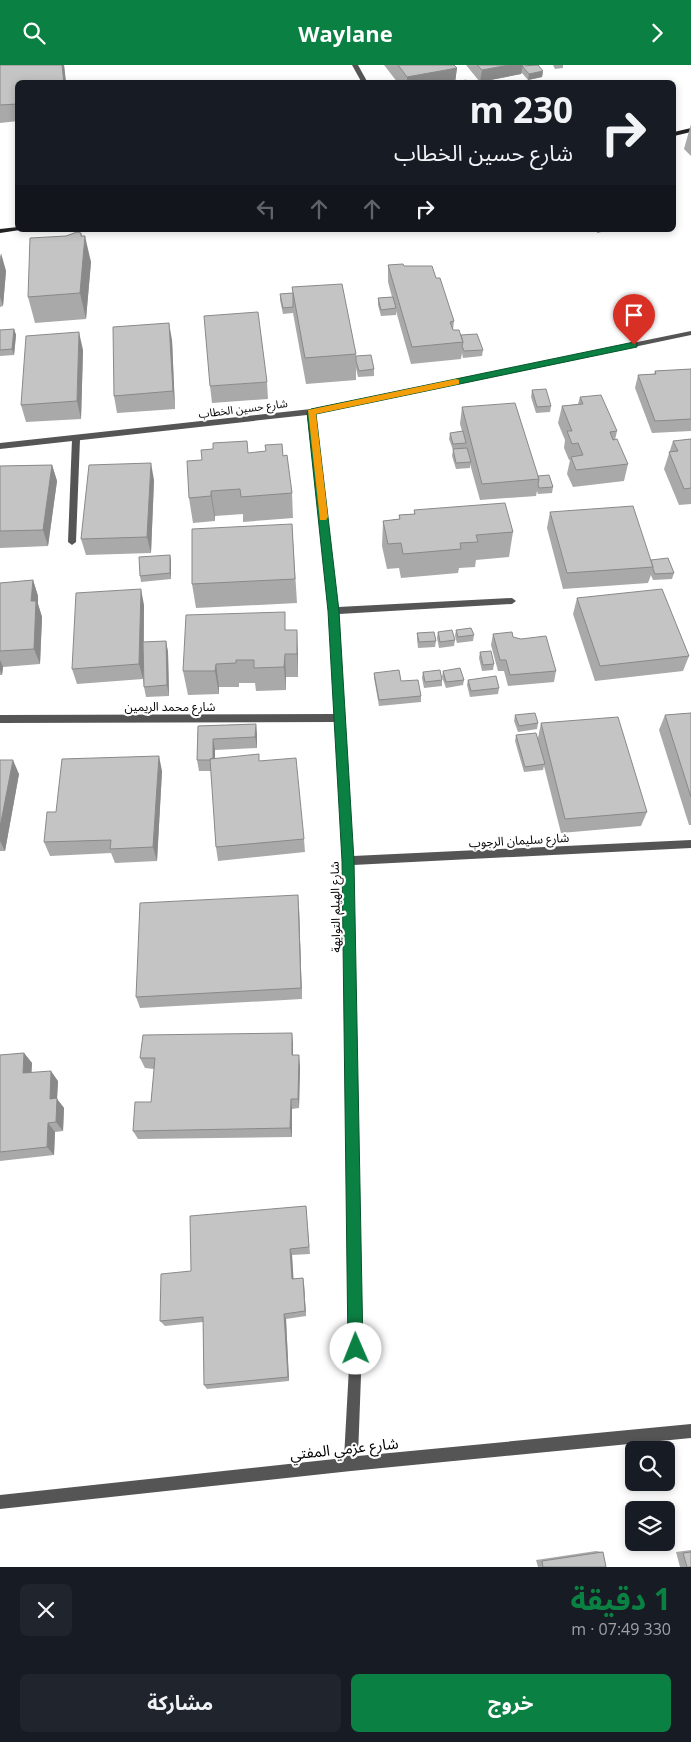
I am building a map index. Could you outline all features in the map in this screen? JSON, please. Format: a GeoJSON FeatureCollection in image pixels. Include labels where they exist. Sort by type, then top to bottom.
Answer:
{"type":"FeatureCollection","features":[{"type":"Feature","properties":{"kind":"street"},"geometry":{"type":"LineString","coordinates":[[355,65],[363,80]]}},
{"type":"Feature","properties":{"kind":"street"},"geometry":{"type":"LineString","coordinates":[[676,134],[691,130]]}},
{"type":"Feature","properties":{"kind":"street"},"geometry":{"type":"LineString","coordinates":[[0,231],[15,229]]}},
{"type":"Feature","properties":{"kind":"street","name":"شارع حسين الخطاب"},"geometry":{"type":"LineString","coordinates":[[0,446],[311,412],[691,333]]}},
{"type":"Feature","properties":{"kind":"street","name":"شارع الهيلم التوايهة"},"geometry":{"type":"LineString","coordinates":[[311,412],[334,611],[348,861],[356,1349],[351,1463]]}},
{"type":"Feature","properties":{"kind":"street"},"geometry":{"type":"LineString","coordinates":[[72,542],[76,439]]}},
{"type":"Feature","properties":{"kind":"street"},"geometry":{"type":"LineString","coordinates":[[334,611],[512,601]]}},
{"type":"Feature","properties":{"kind":"street","name":"شارع محمد الريمين"},"geometry":{"type":"LineString","coordinates":[[0,719],[340,718]]}},
{"type":"Feature","properties":{"kind":"street","name":"شارع سليمان الرجوب"},"geometry":{"type":"LineString","coordinates":[[348,861],[691,844]]}},
{"type":"Feature","properties":{"kind":"street","name":"شارع عزمي المفتي"},"geometry":{"type":"LineString","coordinates":[[0,1502],[351,1463],[691,1431]]}},
{"type":"Feature","properties":{"kind":"building"},"geometry":{"type":"Polygon","coordinates":[[[0,65],[62,65],[64,80],[15,80],[15,104],[0,105],[0,65]]]}},
{"type":"Feature","properties":{"kind":"building"},"geometry":{"type":"Polygon","coordinates":[[[398,65],[454,65],[457,68],[407,77],[398,65]]]}},
{"type":"Feature","properties":{"kind":"building"},"geometry":{"type":"Polygon","coordinates":[[[477,65],[509,65],[482,70],[477,65]]]}},
{"type":"Feature","properties":{"kind":"building"},"geometry":{"type":"Polygon","coordinates":[[[538,65],[543,71],[529,74],[522,66],[538,65]]]}},
{"type":"Feature","properties":{"kind":"building"},"geometry":{"type":"Polygon","coordinates":[[[77,232],[81,233],[81,236],[85,236],[80,293],[28,297],[30,238],[66,236],[77,232]]]}},
{"type":"Feature","properties":{"kind":"building"},"geometry":{"type":"Polygon","coordinates":[[[403,264],[404,266],[432,266],[436,278],[440,278],[454,321],[450,322],[453,330],[459,330],[463,342],[412,347],[388,265],[403,264]]]}},
{"type":"Feature","properties":{"kind":"building"},"geometry":{"type":"Polygon","coordinates":[[[342,284],[356,354],[305,358],[292,287],[342,284]]]}},
{"type":"Feature","properties":{"kind":"building"},"geometry":{"type":"Polygon","coordinates":[[[293,293],[293,307],[283,308],[280,294],[293,293]]]}},
{"type":"Feature","properties":{"kind":"building"},"geometry":{"type":"Polygon","coordinates":[[[393,297],[396,308],[381,310],[378,298],[393,297]]]}},
{"type":"Feature","properties":{"kind":"building"},"geometry":{"type":"Polygon","coordinates":[[[258,312],[267,382],[210,386],[204,316],[258,312]]]}},
{"type":"Feature","properties":{"kind":"building"},"geometry":{"type":"Polygon","coordinates":[[[169,323],[173,391],[114,396],[113,327],[169,323]]]}},
{"type":"Feature","properties":{"kind":"building"},"geometry":{"type":"Polygon","coordinates":[[[14,329],[12,349],[0,350],[0,330],[14,329]]]}},
{"type":"Feature","properties":{"kind":"building"},"geometry":{"type":"Polygon","coordinates":[[[79,332],[77,401],[21,405],[26,336],[79,332]]]}},
{"type":"Feature","properties":{"kind":"building"},"geometry":{"type":"Polygon","coordinates":[[[477,334],[483,350],[464,351],[461,335],[477,334]]]}},
{"type":"Feature","properties":{"kind":"building"},"geometry":{"type":"Polygon","coordinates":[[[371,355],[374,369],[359,371],[356,356],[371,355]]]}},
{"type":"Feature","properties":{"kind":"building"},"geometry":{"type":"Polygon","coordinates":[[[691,369],[691,419],[655,421],[638,375],[656,374],[655,371],[691,369]]]}},
{"type":"Feature","properties":{"kind":"building"},"geometry":{"type":"Polygon","coordinates":[[[546,389],[551,406],[537,407],[532,390],[546,389]]]}},
{"type":"Feature","properties":{"kind":"building"},"geometry":{"type":"Polygon","coordinates":[[[601,395],[617,431],[610,432],[613,440],[617,439],[628,464],[576,470],[571,457],[583,455],[578,443],[572,444],[567,431],[572,431],[562,406],[583,404],[580,397],[601,395]]]}},
{"type":"Feature","properties":{"kind":"building"},"geometry":{"type":"Polygon","coordinates":[[[515,403],[539,479],[482,484],[462,407],[515,403]]]}},
{"type":"Feature","properties":{"kind":"building"},"geometry":{"type":"Polygon","coordinates":[[[463,431],[466,443],[453,444],[450,433],[463,431]]]}},
{"type":"Feature","properties":{"kind":"building"},"geometry":{"type":"Polygon","coordinates":[[[691,439],[691,488],[684,489],[669,452],[678,451],[673,441],[691,439]]]}},
{"type":"Feature","properties":{"kind":"building"},"geometry":{"type":"Polygon","coordinates":[[[247,441],[248,453],[266,451],[265,445],[282,444],[283,456],[287,455],[292,493],[241,497],[240,489],[211,491],[211,496],[189,498],[187,461],[202,460],[201,450],[213,449],[213,443],[247,441]]]}},
{"type":"Feature","properties":{"kind":"building"},"geometry":{"type":"Polygon","coordinates":[[[467,448],[471,462],[456,463],[453,449],[467,448]]]}},
{"type":"Feature","properties":{"kind":"building"},"geometry":{"type":"Polygon","coordinates":[[[151,463],[147,537],[81,539],[89,465],[151,463]]]}},
{"type":"Feature","properties":{"kind":"building"},"geometry":{"type":"Polygon","coordinates":[[[52,465],[43,530],[0,531],[0,466],[52,465]]]}},
{"type":"Feature","properties":{"kind":"building"},"geometry":{"type":"Polygon","coordinates":[[[549,475],[553,487],[539,488],[538,476],[549,475]]]}},
{"type":"Feature","properties":{"kind":"building"},"geometry":{"type":"Polygon","coordinates":[[[505,503],[513,532],[476,535],[478,542],[460,543],[461,549],[403,554],[401,543],[388,544],[383,521],[400,519],[399,515],[415,514],[414,510],[505,503]]]}},
{"type":"Feature","properties":{"kind":"building"},"geometry":{"type":"Polygon","coordinates":[[[633,506],[653,567],[567,573],[550,512],[633,506]]]}},
{"type":"Feature","properties":{"kind":"building"},"geometry":{"type":"Polygon","coordinates":[[[292,524],[295,579],[192,584],[192,529],[292,524]]]}},
{"type":"Feature","properties":{"kind":"building"},"geometry":{"type":"Polygon","coordinates":[[[170,555],[170,573],[140,576],[139,557],[170,555]]]}},
{"type":"Feature","properties":{"kind":"building"},"geometry":{"type":"Polygon","coordinates":[[[668,558],[674,573],[655,574],[651,560],[668,558]]]}},
{"type":"Feature","properties":{"kind":"building"},"geometry":{"type":"Polygon","coordinates":[[[33,580],[31,601],[36,601],[34,649],[0,651],[0,583],[33,580]]]}},
{"type":"Feature","properties":{"kind":"building"},"geometry":{"type":"Polygon","coordinates":[[[141,589],[139,664],[72,669],[76,593],[141,589]]]}},
{"type":"Feature","properties":{"kind":"building"},"geometry":{"type":"Polygon","coordinates":[[[662,589],[689,656],[600,666],[577,598],[662,589]]]}},
{"type":"Feature","properties":{"kind":"building"},"geometry":{"type":"Polygon","coordinates":[[[285,612],[285,630],[297,630],[297,654],[285,654],[284,667],[254,668],[254,660],[236,660],[236,663],[216,664],[215,671],[183,671],[186,615],[285,612]]]}},
{"type":"Feature","properties":{"kind":"building"},"geometry":{"type":"Polygon","coordinates":[[[471,628],[474,635],[458,637],[456,630],[471,628]]]}},
{"type":"Feature","properties":{"kind":"building"},"geometry":{"type":"Polygon","coordinates":[[[452,630],[455,640],[440,642],[438,632],[452,630]]]}},
{"type":"Feature","properties":{"kind":"building"},"geometry":{"type":"Polygon","coordinates":[[[434,632],[436,641],[419,642],[417,633],[434,632]]]}},
{"type":"Feature","properties":{"kind":"building"},"geometry":{"type":"Polygon","coordinates":[[[512,632],[513,637],[521,639],[546,636],[556,671],[510,675],[506,660],[500,660],[493,634],[512,632]]]}},
{"type":"Feature","properties":{"kind":"building"},"geometry":{"type":"Polygon","coordinates":[[[166,641],[167,685],[144,687],[143,642],[166,641]]]}},
{"type":"Feature","properties":{"kind":"building"},"geometry":{"type":"Polygon","coordinates":[[[491,651],[494,664],[483,665],[480,652],[491,651]]]}},
{"type":"Feature","properties":{"kind":"building"},"geometry":{"type":"Polygon","coordinates":[[[460,668],[464,680],[446,682],[443,671],[460,668]]]}},
{"type":"Feature","properties":{"kind":"building"},"geometry":{"type":"Polygon","coordinates":[[[399,670],[401,681],[418,680],[421,696],[379,700],[374,673],[399,670]]]}},
{"type":"Feature","properties":{"kind":"building"},"geometry":{"type":"Polygon","coordinates":[[[440,670],[442,680],[425,682],[423,672],[440,670]]]}},
{"type":"Feature","properties":{"kind":"building"},"geometry":{"type":"Polygon","coordinates":[[[496,676],[499,688],[471,691],[468,680],[496,676]]]}},
{"type":"Feature","properties":{"kind":"building"},"geometry":{"type":"Polygon","coordinates":[[[535,713],[538,723],[519,726],[515,715],[535,713]]]}},
{"type":"Feature","properties":{"kind":"building"},"geometry":{"type":"Polygon","coordinates":[[[691,713],[691,797],[665,715],[691,713]]]}},
{"type":"Feature","properties":{"kind":"building"},"geometry":{"type":"Polygon","coordinates":[[[618,717],[647,812],[565,819],[541,723],[618,717]]]}},
{"type":"Feature","properties":{"kind":"building"},"geometry":{"type":"Polygon","coordinates":[[[256,724],[255,737],[213,739],[213,758],[210,760],[197,760],[198,726],[256,724]]]}},
{"type":"Feature","properties":{"kind":"building"},"geometry":{"type":"Polygon","coordinates":[[[536,733],[545,764],[525,767],[516,735],[536,733]]]}},
{"type":"Feature","properties":{"kind":"building"},"geometry":{"type":"Polygon","coordinates":[[[259,754],[259,761],[296,758],[304,839],[216,847],[210,759],[259,754]]]}},
{"type":"Feature","properties":{"kind":"building"},"geometry":{"type":"Polygon","coordinates":[[[159,756],[153,847],[110,849],[111,840],[44,842],[47,812],[56,812],[62,759],[159,756]]]}},
{"type":"Feature","properties":{"kind":"building"},"geometry":{"type":"Polygon","coordinates":[[[0,760],[13,760],[0,827],[0,760]]]}},
{"type":"Feature","properties":{"kind":"building"},"geometry":{"type":"Polygon","coordinates":[[[298,895],[301,988],[136,997],[140,903],[298,895]]]}},
{"type":"Feature","properties":{"kind":"building"},"geometry":{"type":"Polygon","coordinates":[[[292,1033],[292,1055],[299,1055],[298,1099],[291,1099],[290,1128],[133,1131],[135,1102],[151,1102],[155,1058],[140,1058],[143,1035],[292,1033]]]}},
{"type":"Feature","properties":{"kind":"building"},"geometry":{"type":"Polygon","coordinates":[[[24,1053],[23,1073],[51,1071],[50,1099],[57,1098],[56,1122],[48,1123],[47,1147],[0,1152],[0,1055],[24,1053]]]}},
{"type":"Feature","properties":{"kind":"building"},"geometry":{"type":"Polygon","coordinates":[[[306,1206],[309,1247],[290,1249],[292,1279],[303,1278],[305,1311],[284,1314],[288,1377],[204,1385],[203,1317],[160,1321],[161,1274],[191,1271],[190,1216],[306,1206]]]}},
{"type":"Feature","properties":{"kind":"building"},"geometry":{"type":"Polygon","coordinates":[[[603,1552],[606,1567],[543,1567],[542,1561],[603,1552]]]}},
{"type":"Feature","properties":{"kind":"building"},"geometry":{"type":"Polygon","coordinates":[[[691,1552],[691,1567],[687,1567],[683,1553],[691,1552]]]}},
{"type":"Feature","properties":{"kind":"slow traffic"},"geometry":{"type":"LineString","coordinates":[[323,517],[311,412],[456,382]]}},
{"type":"Feature","properties":{"kind":"route"},"geometry":{"type":"LineString","coordinates":[[356,1349],[348,861],[334,611],[311,412],[634,345]]}}]}
